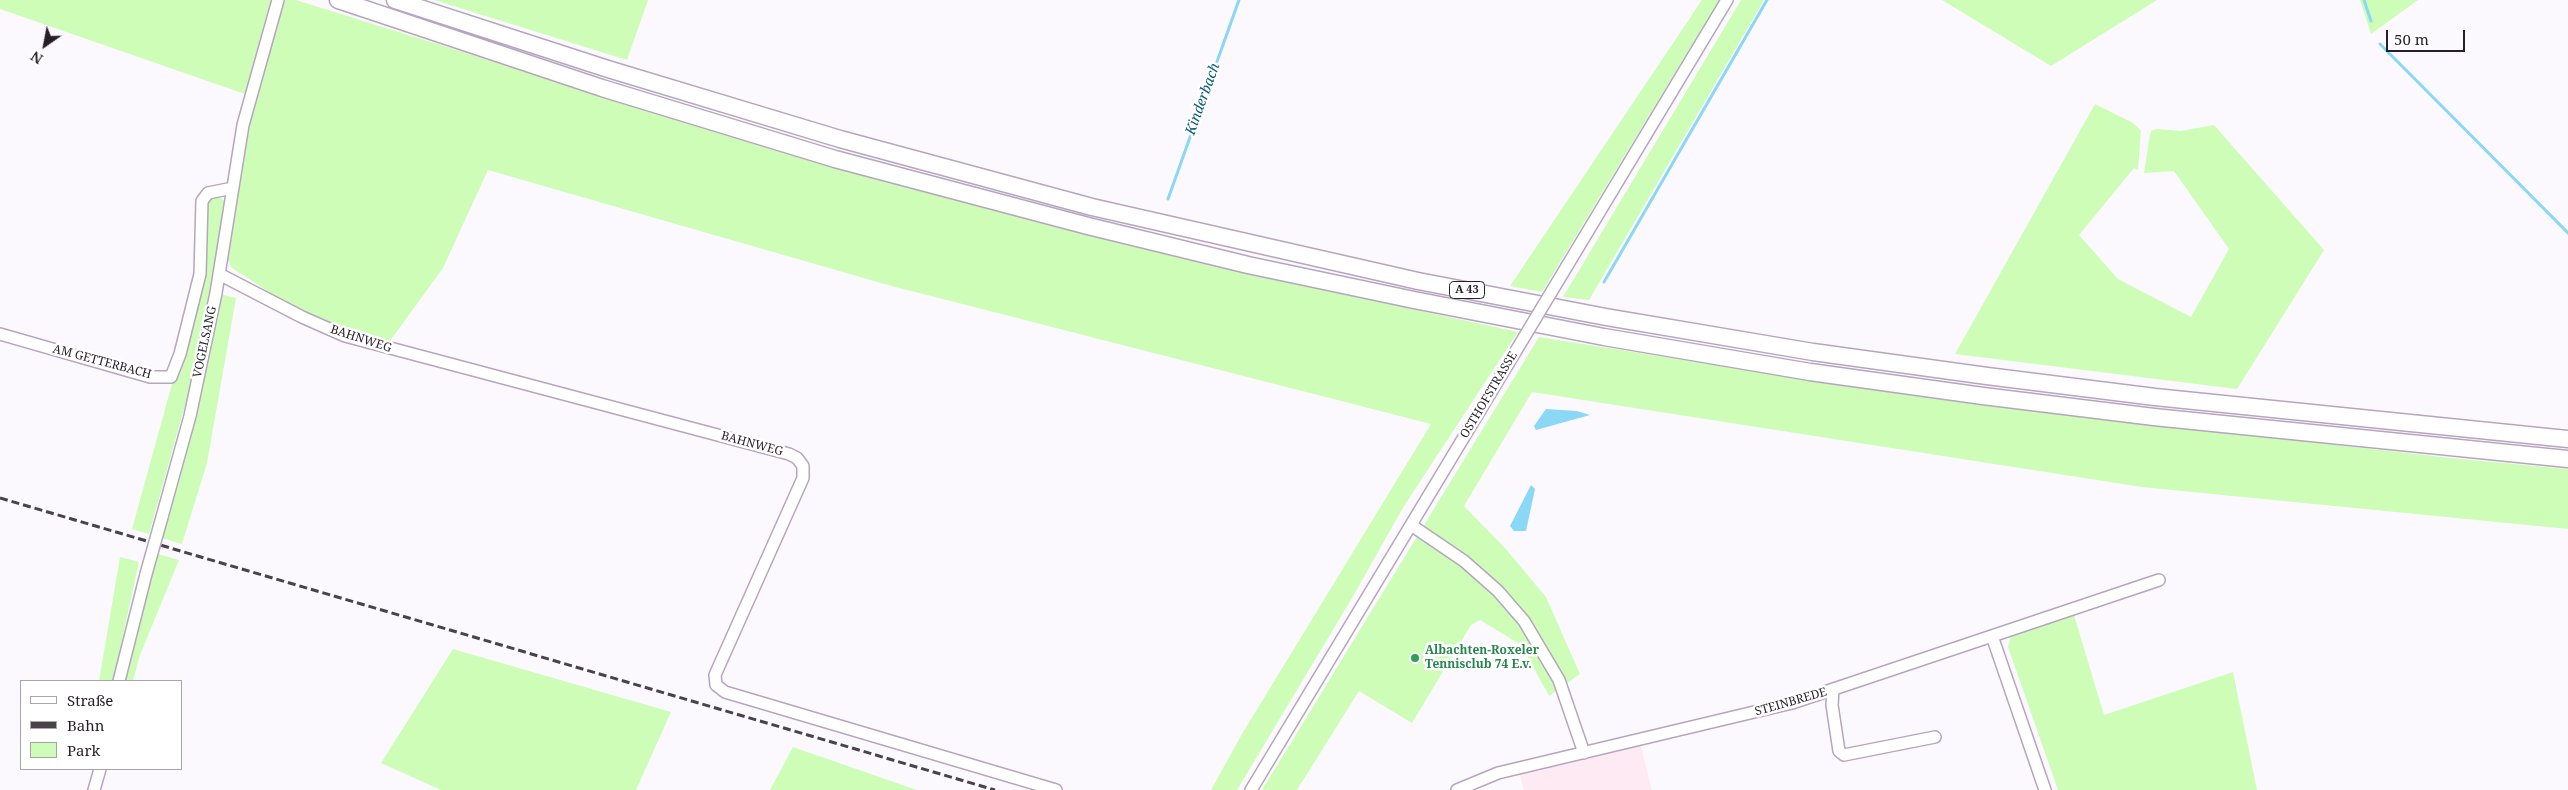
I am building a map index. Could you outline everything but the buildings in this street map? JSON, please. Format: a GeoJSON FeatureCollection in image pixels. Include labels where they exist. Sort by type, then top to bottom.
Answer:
{"type":"FeatureCollection","features":[{"type":"Feature","properties":{"kind":"highway","name":"A 43"},"geometry":{"type":"LineString","coordinates":[[338,0],[602,88],[835,159],[1097,229],[1248,265],[1414,300],[1604,338],[1810,372],[1983,396],[2154,416],[2568,459]]}},
{"type":"Feature","properties":{"kind":"highway","name":"A 43"},"geometry":{"type":"LineString","coordinates":[[395,0],[608,69],[840,139],[1092,207],[1418,281],[1646,324],[1813,352],[1987,376],[2155,397],[2568,439]]}},
{"type":"Feature","properties":{"kind":"street","name":"VOGELSANG"},"geometry":{"type":"LineString","coordinates":[[119,680],[146,574],[190,416],[219,274],[249,100],[278,0]]}},
{"type":"Feature","properties":{"kind":"street","name":"OSTHOFSTRASSE"},"geometry":{"type":"LineString","coordinates":[[1251,790],[1727,0]]}},
{"type":"Feature","properties":{"kind":"street","name":"AM GETTERBACH"},"geometry":{"type":"LineString","coordinates":[[0,334],[150,377],[171,376],[180,354],[200,274],[202,201],[208,193],[233,188]]}},
{"type":"Feature","properties":{"kind":"street","name":"BAHNWEG"},"geometry":{"type":"LineString","coordinates":[[219,274],[302,317],[346,336],[788,454],[797,458],[803,466],[804,478],[716,675],[716,685],[725,692],[1056,790]]}},
{"type":"Feature","properties":{"kind":"street"},"geometry":{"type":"LineString","coordinates":[[1411,525],[1464,561],[1498,591],[1524,621],[1559,680],[1584,753]]}},
{"type":"Feature","properties":{"kind":"street","name":"STEINBREDE"},"geometry":{"type":"LineString","coordinates":[[1457,790],[1498,773],[1792,703],[2159,580]]}},
{"type":"Feature","properties":{"kind":"street"},"geometry":{"type":"LineString","coordinates":[[1992,636],[2045,790]]}},
{"type":"Feature","properties":{"kind":"street"},"geometry":{"type":"LineString","coordinates":[[1833,690],[1832,705],[1839,751],[1844,754],[1935,737]]}},
{"type":"Feature","properties":{"kind":"street"},"geometry":{"type":"LineString","coordinates":[[94,790],[100,770]]}},
{"type":"Feature","properties":{"kind":"shaded area"},"geometry":{"type":"Polygon","coordinates":[[[1641,746],[1652,790],[1524,790],[1520,775],[1641,746]]]}},
{"type":"Feature","properties":{"kind":"green space"},"geometry":{"type":"Polygon","coordinates":[[[0,0],[271,0],[245,94],[0,9],[0,0]]]}},
{"type":"Feature","properties":{"kind":"green space"},"geometry":{"type":"Polygon","coordinates":[[[285,0],[296,0],[601,95],[1086,234],[1245,273],[1518,332],[1404,506],[1352,598],[1237,790],[1211,790],[1242,734],[1431,424],[888,285],[488,170],[443,268],[387,345],[346,333],[303,314],[232,268],[226,256],[255,97],[285,0]]]}},
{"type":"Feature","properties":{"kind":"green space"},"geometry":{"type":"Polygon","coordinates":[[[434,0],[648,0],[627,60],[434,0]]]}},
{"type":"Feature","properties":{"kind":"green space"},"geometry":{"type":"Polygon","coordinates":[[[1702,0],[1719,0],[1542,292],[1510,286],[1702,0]]]}},
{"type":"Feature","properties":{"kind":"green space"},"geometry":{"type":"Polygon","coordinates":[[[1741,0],[1764,0],[1589,300],[1563,297],[1741,0]]]}},
{"type":"Feature","properties":{"kind":"green space"},"geometry":{"type":"Polygon","coordinates":[[[1942,0],[2157,0],[2051,66],[1942,0]]]}},
{"type":"Feature","properties":{"kind":"green space"},"geometry":{"type":"Polygon","coordinates":[[[2360,0],[2418,0],[2371,34],[2360,0]]]}},
{"type":"Feature","properties":{"kind":"green space"},"geometry":{"type":"Polygon","coordinates":[[[2095,104],[2133,123],[2141,131],[2138,170],[2134,168],[2079,235],[2118,279],[2191,317],[2229,249],[2174,171],[2144,173],[2150,134],[2152,130],[2157,129],[2181,131],[2214,125],[2324,250],[2237,389],[1955,354],[2095,104]]]}},
{"type":"Feature","properties":{"kind":"green space"},"geometry":{"type":"Polygon","coordinates":[[[216,195],[225,201],[215,264],[189,391],[149,534],[132,529],[202,275],[206,203],[210,196],[216,195]]]}},
{"type":"Feature","properties":{"kind":"green space"},"geometry":{"type":"Polygon","coordinates":[[[220,294],[236,298],[207,463],[182,544],[162,538],[200,395],[220,294]]]}},
{"type":"Feature","properties":{"kind":"green space"},"geometry":{"type":"Polygon","coordinates":[[[1539,337],[1810,380],[2154,424],[2450,458],[2568,469],[2568,529],[2142,487],[1532,392],[1464,506],[1505,548],[1546,597],[1580,674],[1549,696],[1521,645],[1480,620],[1471,625],[1412,723],[1359,691],[1297,790],[1262,790],[1539,337]]]}},
{"type":"Feature","properties":{"kind":"green space"},"geometry":{"type":"Polygon","coordinates":[[[158,554],[179,560],[140,655],[133,680],[125,680],[158,554]]]}},
{"type":"Feature","properties":{"kind":"green space"},"geometry":{"type":"Polygon","coordinates":[[[120,557],[139,562],[113,680],[99,680],[120,557]]]}},
{"type":"Feature","properties":{"kind":"green space"},"geometry":{"type":"Polygon","coordinates":[[[2074,615],[2104,715],[2233,672],[2257,790],[2058,790],[2008,647],[2011,636],[2074,615]]]}},
{"type":"Feature","properties":{"kind":"green space"},"geometry":{"type":"Polygon","coordinates":[[[453,649],[671,712],[636,790],[441,790],[381,763],[453,649]]]}},
{"type":"Feature","properties":{"kind":"green space"},"geometry":{"type":"Polygon","coordinates":[[[793,747],[917,790],[770,790],[793,747]]]}},
{"type":"Feature","properties":{"kind":"water"},"geometry":{"type":"Polygon","coordinates":[[[1546,409],[1577,411],[1590,415],[1536,430],[1534,426],[1546,409]]]}},
{"type":"Feature","properties":{"kind":"water"},"geometry":{"type":"Polygon","coordinates":[[[1531,485],[1535,489],[1526,531],[1514,531],[1510,526],[1531,485]]]}},
{"type":"Feature","properties":{"kind":"waterway","name":"Kinderbach"},"geometry":{"type":"LineString","coordinates":[[1168,199],[1239,0]]}},
{"type":"Feature","properties":{"kind":"waterway"},"geometry":{"type":"LineString","coordinates":[[1604,282],[1767,0]]}},
{"type":"Feature","properties":{"kind":"waterway"},"geometry":{"type":"LineString","coordinates":[[2364,0],[2371,21]]}},
{"type":"Feature","properties":{"kind":"waterway"},"geometry":{"type":"LineString","coordinates":[[2380,44],[2568,233]]}},
{"type":"Feature","properties":{"kind":"railway"},"geometry":{"type":"LineString","coordinates":[[0,498],[995,790]]}},
{"type":"Feature","properties":{"kind":"place","name":"Albachten-Roxeler Tennisclub 74 E.v."},"geometry":{"type":"Point","coordinates":[1415,658]}}]}
